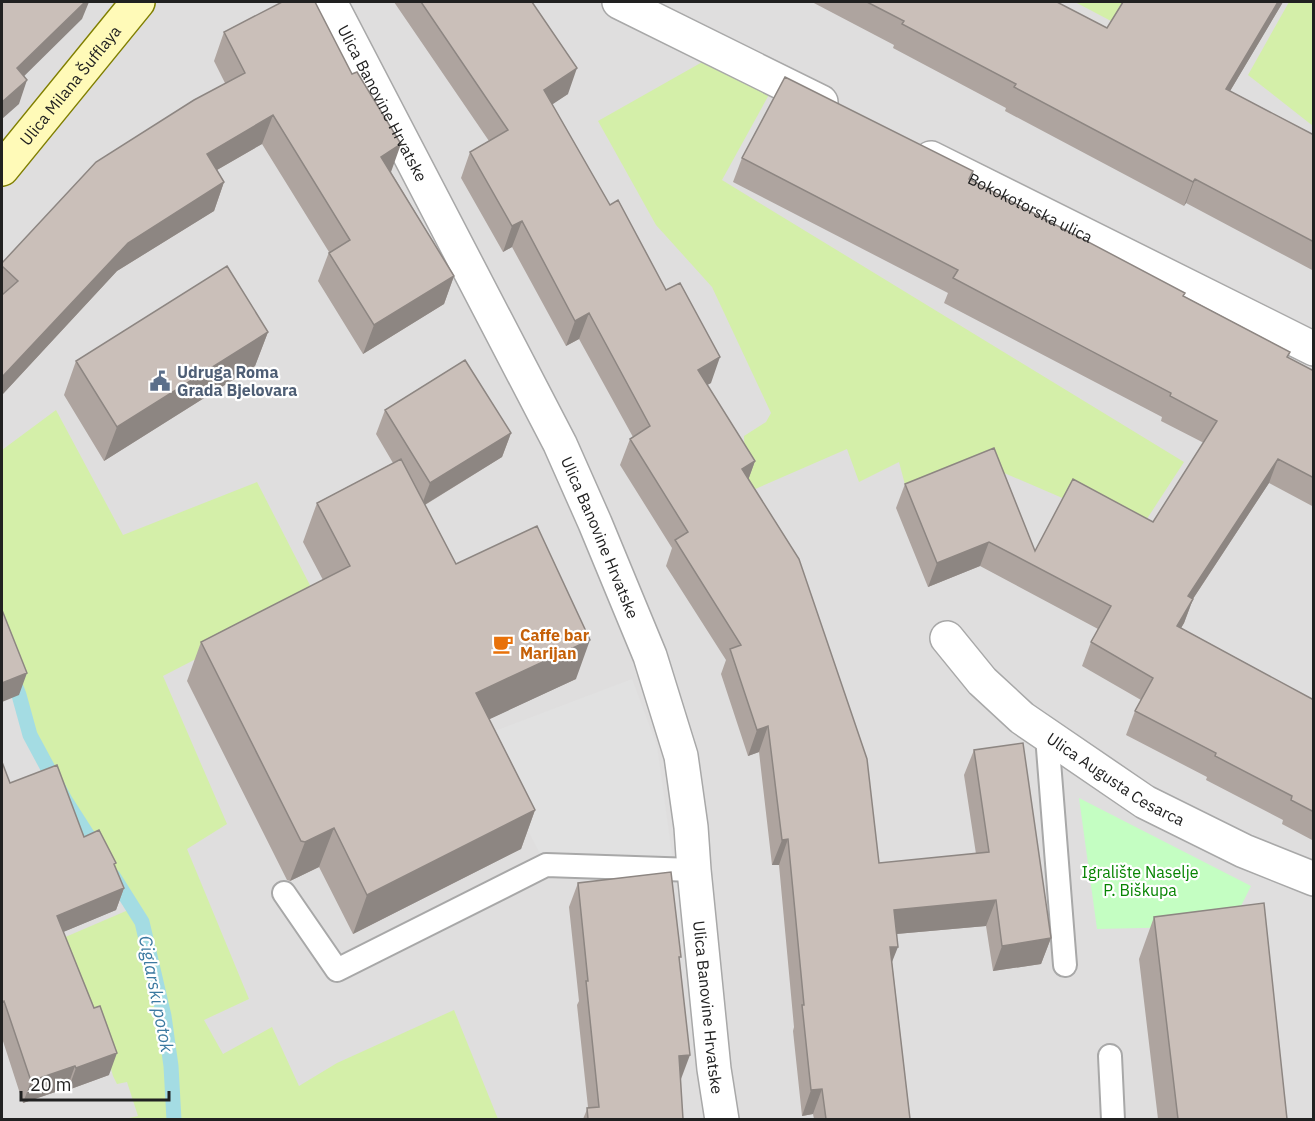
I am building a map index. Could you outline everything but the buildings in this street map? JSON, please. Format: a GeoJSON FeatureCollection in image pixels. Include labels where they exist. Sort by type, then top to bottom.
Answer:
{"type":"FeatureCollection","features":[{"type":"Feature","properties":{"kind":"street","name":"Ulica Milana Šufflaya"},"geometry":{"type":"LineString","coordinates":[[2,169],[138,2]]}},
{"type":"Feature","properties":{"kind":"street","name":"Ulica Banovine Hrvatske"},"geometry":{"type":"LineString","coordinates":[[330,2],[560,444],[650,656],[681,756],[691,827],[714,1069],[722,1119]]}},
{"type":"Feature","properties":{"kind":"street"},"geometry":{"type":"LineString","coordinates":[[619,2],[842,113]]}},
{"type":"Feature","properties":{"kind":"street","name":"Bokokotorska ulica"},"geometry":{"type":"LineString","coordinates":[[906,145],[1314,349]]}},
{"type":"Feature","properties":{"kind":"street","name":"Ulica Augusta Cesarca"},"geometry":{"type":"LineString","coordinates":[[947,638],[982,681],[1022,718],[1145,802],[1244,851],[1314,879]]}},
{"type":"Feature","properties":{"kind":"lane"},"geometry":{"type":"LineString","coordinates":[[1047,736],[1065,965]]}},
{"type":"Feature","properties":{"kind":"lane"},"geometry":{"type":"LineString","coordinates":[[284,893],[337,970],[546,865],[694,870]]}},
{"type":"Feature","properties":{"kind":"lane"},"geometry":{"type":"LineString","coordinates":[[1110,1056],[1113,1119]]}},
{"type":"Feature","properties":{"kind":"shaded area"},"geometry":{"type":"Polygon","coordinates":[[[2,2],[1313,2],[1313,1119],[2,1119],[2,2]]]}},
{"type":"Feature","properties":{"kind":"shaded area"},"geometry":{"type":"Polygon","coordinates":[[[632,679],[657,746],[674,869],[546,865],[479,737],[632,679]]]}},
{"type":"Feature","properties":{"kind":"green space"},"geometry":{"type":"Polygon","coordinates":[[[1075,2],[1123,2],[1111,21],[1075,2]]]}},
{"type":"Feature","properties":{"kind":"green space"},"geometry":{"type":"Polygon","coordinates":[[[1289,2],[1313,2],[1313,126],[1248,75],[1289,2]]]}},
{"type":"Feature","properties":{"kind":"green space"},"geometry":{"type":"Polygon","coordinates":[[[720,52],[777,80],[722,180],[1184,462],[1139,531],[988,466],[908,496],[899,462],[859,482],[847,449],[746,493],[744,436],[766,422],[771,413],[712,287],[656,225],[598,121],[720,52]]]}},
{"type":"Feature","properties":{"kind":"green space"},"geometry":{"type":"Polygon","coordinates":[[[56,410],[123,535],[257,482],[316,597],[163,676],[227,824],[187,849],[249,999],[204,1020],[223,1054],[272,1027],[299,1086],[337,1063],[454,1010],[498,1119],[125,1119],[138,1116],[127,1082],[117,1084],[97,1019],[56,941],[133,908],[65,800],[30,735],[19,695],[2,651],[2,450],[56,410]]]}},
{"type":"Feature","properties":{"kind":"green space","name":"Igralište Naselje P. Biškupa"},"geometry":{"type":"Polygon","coordinates":[[[1079,798],[1251,886],[1231,926],[1097,929],[1079,798]]]}},
{"type":"Feature","properties":{"kind":"waterway","name":"Ciglarski potok"},"geometry":{"type":"LineString","coordinates":[[2,651],[19,695],[30,735],[65,800],[97,850]]}},
{"type":"Feature","properties":{"kind":"waterway","name":"Ciglarski potok"},"geometry":{"type":"LineString","coordinates":[[113,876],[142,922],[164,1016],[171,1066],[174,1120]]}},
{"type":"Feature","properties":{"kind":"place","name":"Udruga Roma Grada Bjelovara"},"geometry":{"type":"Point","coordinates":[160,381]}},
{"type":"Feature","properties":{"kind":"place","name":"Caffe bar Marijan"},"geometry":{"type":"Point","coordinates":[503,644]}}]}
